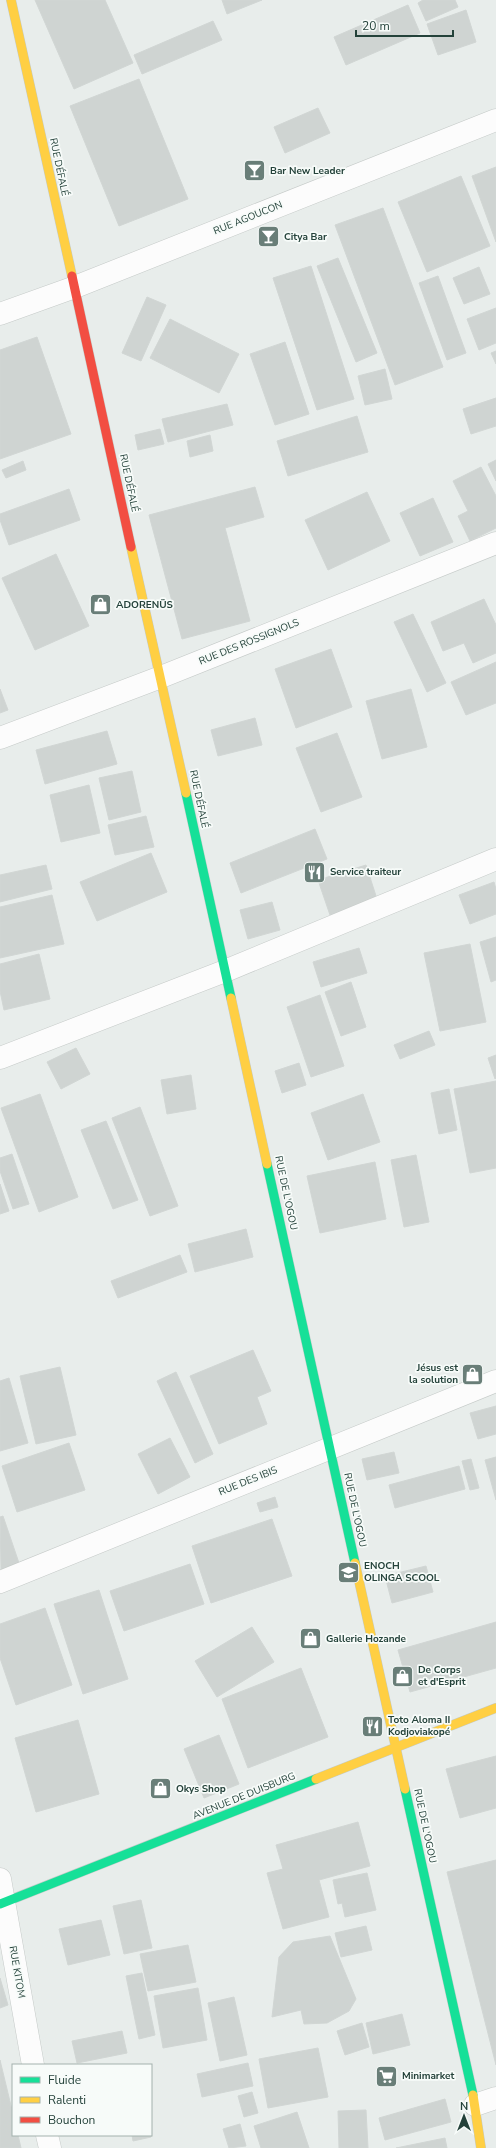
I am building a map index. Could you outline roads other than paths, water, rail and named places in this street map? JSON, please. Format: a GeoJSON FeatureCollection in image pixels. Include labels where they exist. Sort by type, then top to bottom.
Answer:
{"type":"FeatureCollection","features":[{"type":"Feature","properties":{"kind":"street","name":"RUE DÉFALÉ"},"geometry":{"type":"LineString","coordinates":[[11,0],[225,971]]}},
{"type":"Feature","properties":{"kind":"street","name":"RUE AGOUCON"},"geometry":{"type":"LineString","coordinates":[[0,314],[74,287],[496,120]]}},
{"type":"Feature","properties":{"kind":"street","name":"RUE DES ROSSIGNOLS"},"geometry":{"type":"LineString","coordinates":[[0,738],[161,677],[496,543]]}},
{"type":"Feature","properties":{"kind":"street"},"geometry":{"type":"LineString","coordinates":[[0,1058],[225,971],[496,859]]}},
{"type":"Feature","properties":{"kind":"street","name":"RUE DE L'OGOU"},"geometry":{"type":"LineString","coordinates":[[225,971],[475,2105],[481,2148]]}},
{"type":"Feature","properties":{"kind":"street","name":"RUE DES IBIS"},"geometry":{"type":"LineString","coordinates":[[0,1582],[330,1447],[496,1382]]}},
{"type":"Feature","properties":{"kind":"street","name":"AVENUE DE DUISBURG"},"geometry":{"type":"LineString","coordinates":[[2,1903],[496,1708]]}},
{"type":"Feature","properties":{"kind":"street","name":"RUE KITOM"},"geometry":{"type":"LineString","coordinates":[[0,1879],[2,1903],[33,2064]]}},
{"type":"Feature","properties":{"kind":"street"},"geometry":{"type":"LineString","coordinates":[[475,2105],[496,2098]]}},
{"type":"Feature","properties":{"kind":"street"},"geometry":{"type":"LineString","coordinates":[[47,2136],[50,2148]]}},
{"type":"Feature","properties":{"kind":"place","name":"Bar New Leader"},"geometry":{"type":"Point","coordinates":[255,171]}},
{"type":"Feature","properties":{"kind":"place","name":"Citya Bar"},"geometry":{"type":"Point","coordinates":[269,237]}},
{"type":"Feature","properties":{"kind":"place","name":"ADORENÜS"},"geometry":{"type":"Point","coordinates":[100,605]}},
{"type":"Feature","properties":{"kind":"place","name":"Service traiteur"},"geometry":{"type":"Point","coordinates":[315,872]}},
{"type":"Feature","properties":{"kind":"place","name":"Jésus est la solution"},"geometry":{"type":"Point","coordinates":[473,1374]}},
{"type":"Feature","properties":{"kind":"place","name":"ENOCH OLINGA SCOOL"},"geometry":{"type":"Point","coordinates":[349,1572]}},
{"type":"Feature","properties":{"kind":"place","name":"Gallerie Hozande"},"geometry":{"type":"Point","coordinates":[310,1639]}},
{"type":"Feature","properties":{"kind":"place","name":"De Corps et d'Esprit"},"geometry":{"type":"Point","coordinates":[403,1676]}},
{"type":"Feature","properties":{"kind":"place","name":"Toto Aloma II Kodjoviakopé"},"geometry":{"type":"Point","coordinates":[372,1726]}},
{"type":"Feature","properties":{"kind":"place","name":"Okys Shop"},"geometry":{"type":"Point","coordinates":[160,1789]}},
{"type":"Feature","properties":{"kind":"place","name":"Minimarket"},"geometry":{"type":"Point","coordinates":[386,2076]}}]}
